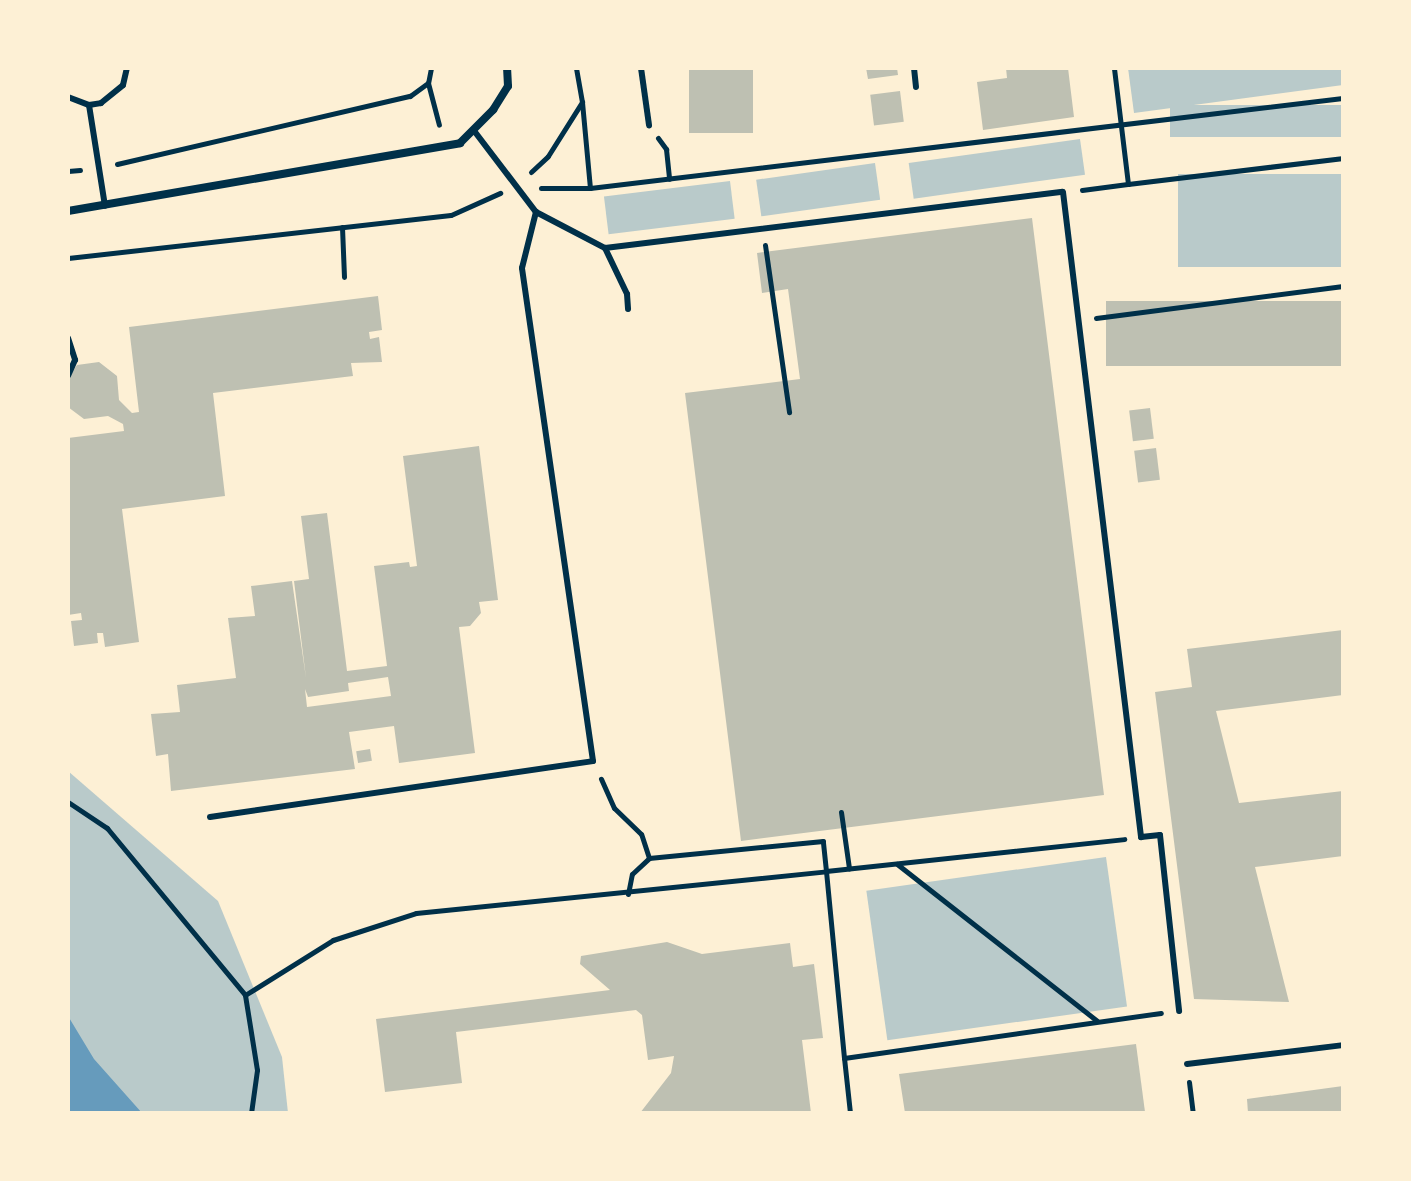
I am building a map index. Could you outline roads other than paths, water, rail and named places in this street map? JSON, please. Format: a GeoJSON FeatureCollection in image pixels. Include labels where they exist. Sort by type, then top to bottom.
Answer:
{"type":"FeatureCollection","features":[{"type":"Feature","properties":{"kind":"street"},"geometry":{"type":"LineString","coordinates":[[68,211],[445,147],[475,132],[508,86],[507,68]]}},
{"type":"Feature","properties":{"kind":"lane"},"geometry":{"type":"LineString","coordinates":[[68,97],[89,105],[115,95],[127,68]]}},
{"type":"Feature","properties":{"kind":"lane"},"geometry":{"type":"LineString","coordinates":[[641,68],[649,125]]}},
{"type":"Feature","properties":{"kind":"lane"},"geometry":{"type":"LineString","coordinates":[[914,68],[916,87]]}},
{"type":"Feature","properties":{"kind":"lane"},"geometry":{"type":"LineString","coordinates":[[89,105],[105,206]]}},
{"type":"Feature","properties":{"kind":"lane"},"geometry":{"type":"LineString","coordinates":[[475,132],[536,212],[605,248],[1063,192],[1141,837],[1160,835],[1179,1011]]}},
{"type":"Feature","properties":{"kind":"lane"},"geometry":{"type":"LineString","coordinates":[[210,817],[593,761],[522,268],[536,212]]}},
{"type":"Feature","properties":{"kind":"lane"},"geometry":{"type":"LineString","coordinates":[[605,248],[627,294],[628,309]]}},
{"type":"Feature","properties":{"kind":"lane"},"geometry":{"type":"LineString","coordinates":[[68,338],[75,360],[68,376]]}},
{"type":"Feature","properties":{"kind":"lane"},"geometry":{"type":"LineString","coordinates":[[1187,1064],[1343,1045]]}},
{"type":"Feature","properties":{"kind":"water"},"geometry":{"type":"Polygon","coordinates":[[[68,1016],[94,1059],[142,1113],[68,1113],[68,1016]]]}}]}
